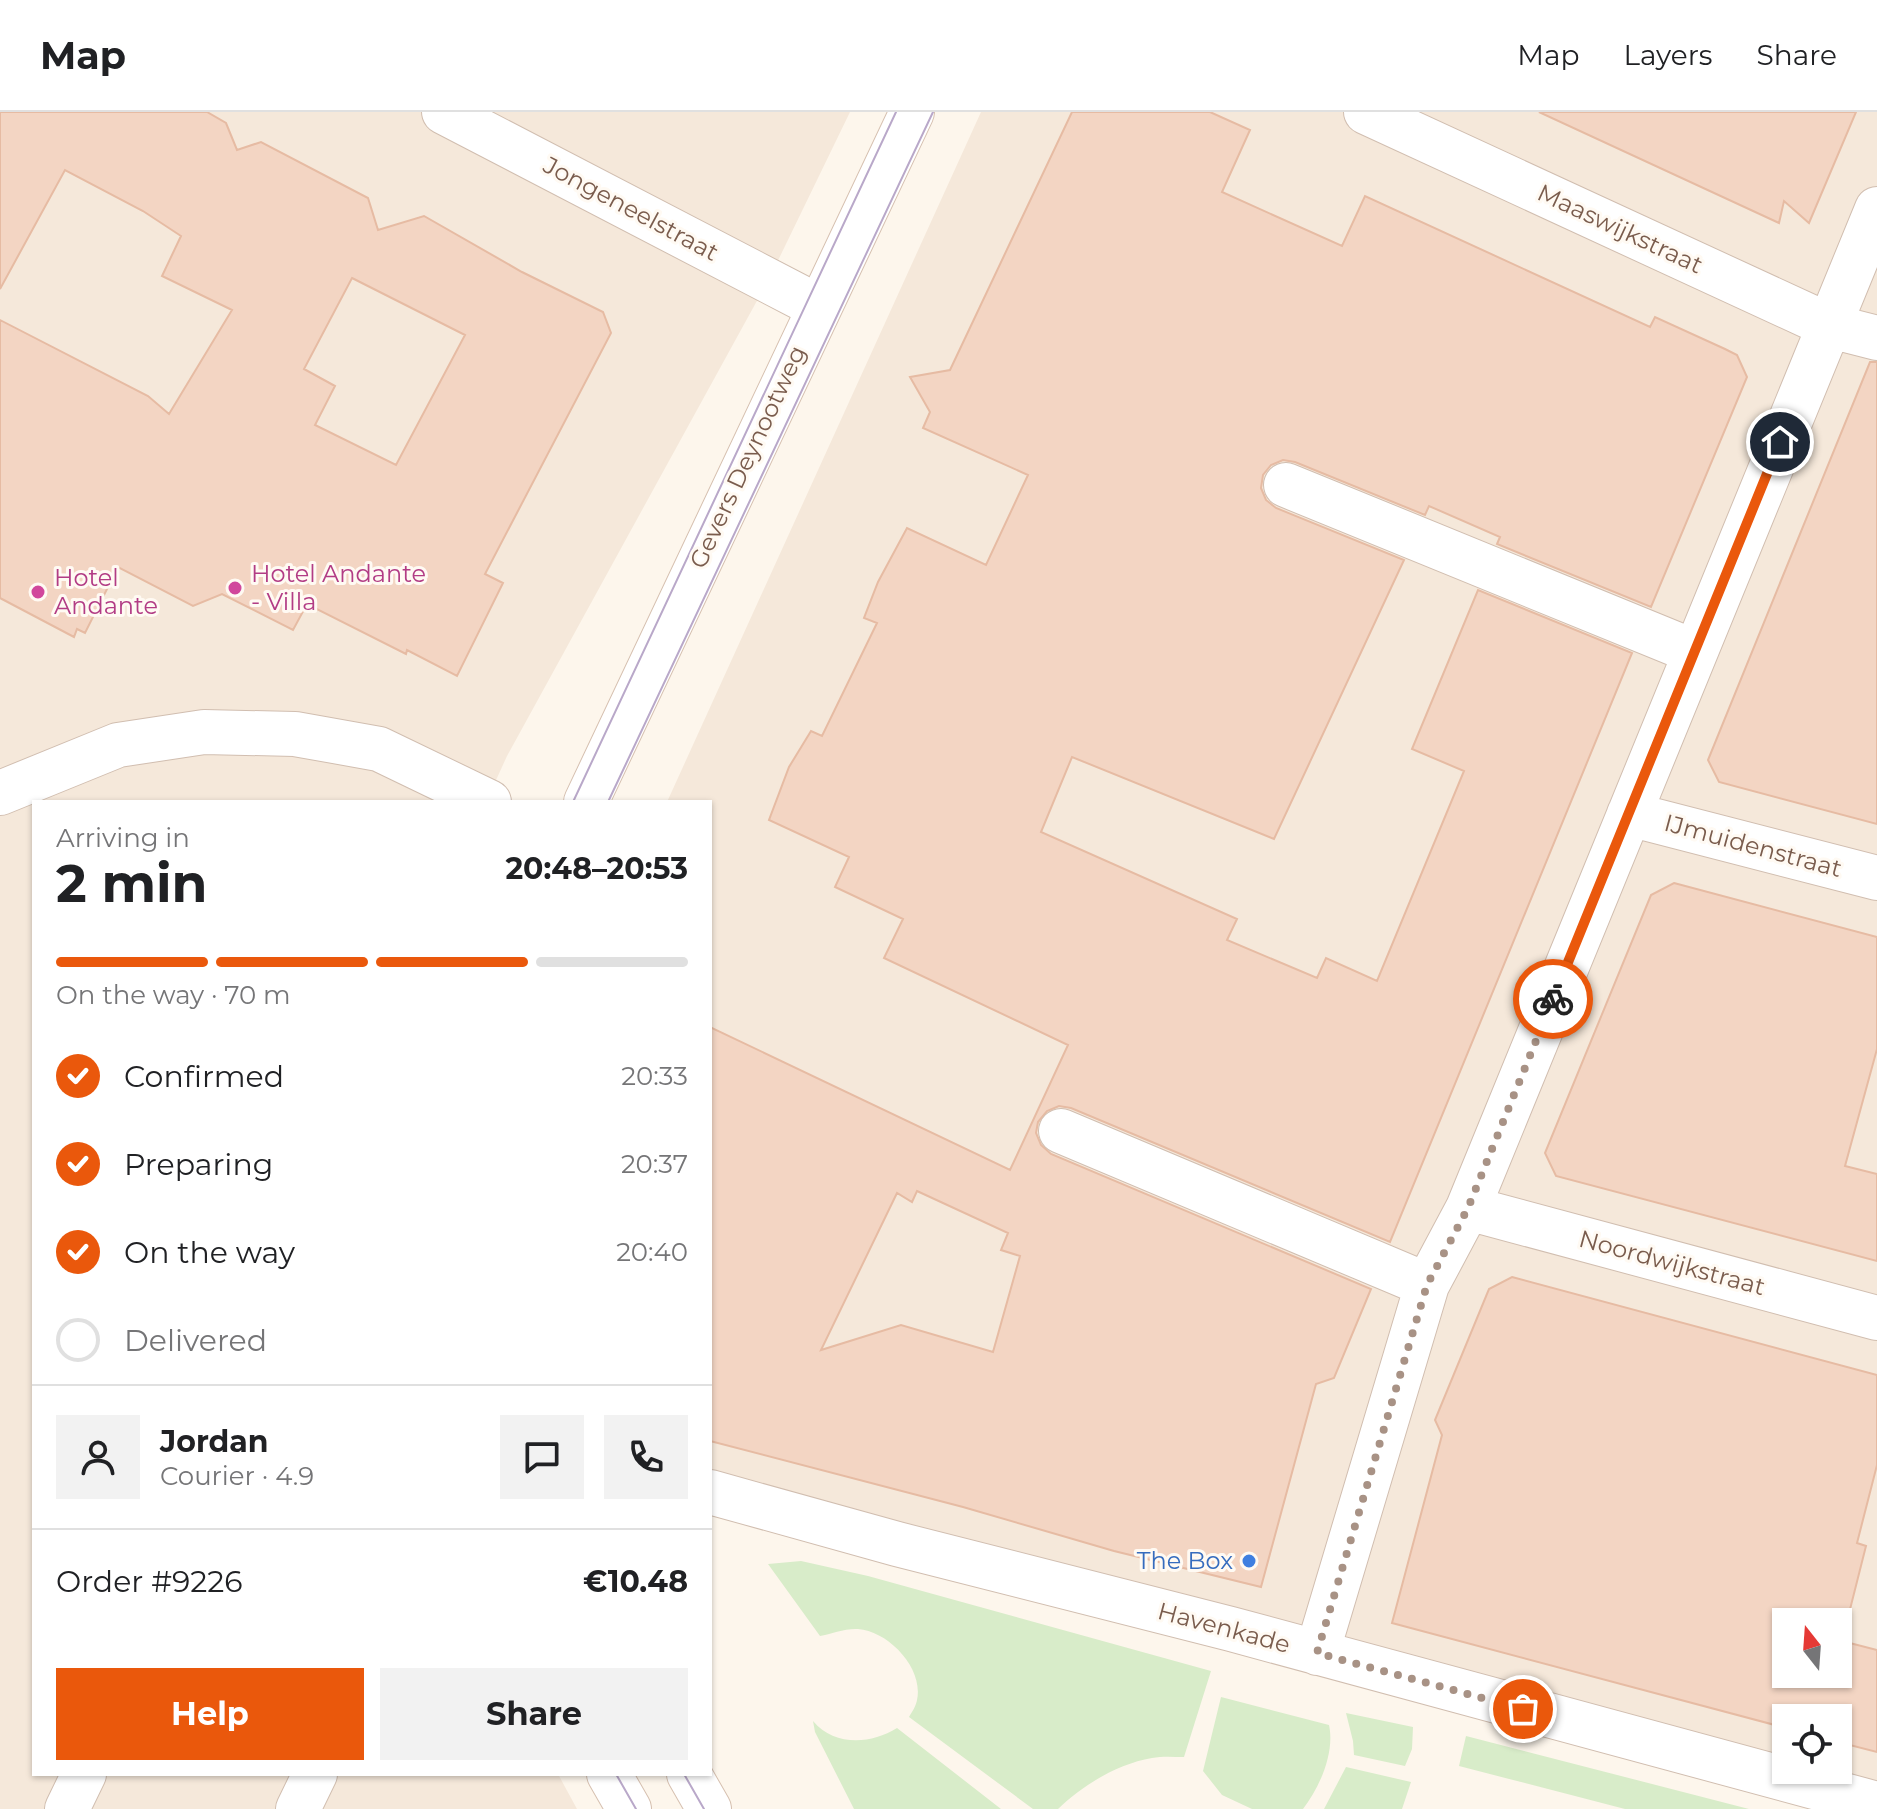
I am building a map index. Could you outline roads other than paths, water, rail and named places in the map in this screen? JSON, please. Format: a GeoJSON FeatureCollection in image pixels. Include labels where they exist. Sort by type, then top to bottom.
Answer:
{"type":"FeatureCollection","features":[{"type":"Feature","properties":{"kind":"street","name":"Jongeneelstraat"},"geometry":{"type":"LineString","coordinates":[[444,112],[819,307]]}},
{"type":"Feature","properties":{"kind":"street","name":"Gevers Deynootweg"},"geometry":{"type":"LineString","coordinates":[[587,800],[912,112]]}},
{"type":"Feature","properties":{"kind":"street","name":"Maaswijkstraat"},"geometry":{"type":"LineString","coordinates":[[1366,112],[1830,326],[1877,338]]}},
{"type":"Feature","properties":{"kind":"street"},"geometry":{"type":"LineString","coordinates":[[1317,1653],[1427,1285],[1468,1208],[1877,209]]}},
{"type":"Feature","properties":{"kind":"street"},"geometry":{"type":"LineString","coordinates":[[1286,485],[1695,652]]}},
{"type":"Feature","properties":{"kind":"street"},"geometry":{"type":"LineString","coordinates":[[0,793],[118,745],[204,732],[295,734],[379,749],[485,800]]}},
{"type":"Feature","properties":{"kind":"street","name":"IJmuidenstraat"},"geometry":{"type":"LineString","coordinates":[[1629,814],[1877,878]]}},
{"type":"Feature","properties":{"kind":"street"},"geometry":{"type":"LineString","coordinates":[[1061,1131],[1427,1285]]}},
{"type":"Feature","properties":{"kind":"street","name":"Noordwijkstraat"},"geometry":{"type":"LineString","coordinates":[[1468,1208],[1877,1318]]}},
{"type":"Feature","properties":{"kind":"street","name":"Havenkade"},"geometry":{"type":"LineString","coordinates":[[712,1493],[1877,1804]]}},
{"type":"Feature","properties":{"kind":"street"},"geometry":{"type":"LineString","coordinates":[[67,1809],[83,1776]]}},
{"type":"Feature","properties":{"kind":"street"},"geometry":{"type":"LineString","coordinates":[[298,1809],[314,1776]]}},
{"type":"Feature","properties":{"kind":"street"},"geometry":{"type":"LineString","coordinates":[[610,1776],[629,1809]]}},
{"type":"Feature","properties":{"kind":"street"},"geometry":{"type":"LineString","coordinates":[[690,1776],[709,1809]]}},
{"type":"Feature","properties":{"kind":"tram line"},"geometry":{"type":"LineString","coordinates":[[574,800],[896,112]]}},
{"type":"Feature","properties":{"kind":"tram line"},"geometry":{"type":"LineString","coordinates":[[609,800],[933,112]]}},
{"type":"Feature","properties":{"kind":"tram line"},"geometry":{"type":"LineString","coordinates":[[617,1776],[636,1809]]}},
{"type":"Feature","properties":{"kind":"tram line"},"geometry":{"type":"LineString","coordinates":[[685,1776],[704,1809]]}},
{"type":"Feature","properties":{"kind":"place","name":"Hotel Andante - Villa"},"geometry":{"type":"Point","coordinates":[235,588]}},
{"type":"Feature","properties":{"kind":"place","name":"Hotel Andante"},"geometry":{"type":"Point","coordinates":[38,592]}},
{"type":"Feature","properties":{"kind":"place","name":"The Box"},"geometry":{"type":"Point","coordinates":[1249,1561]}}]}
